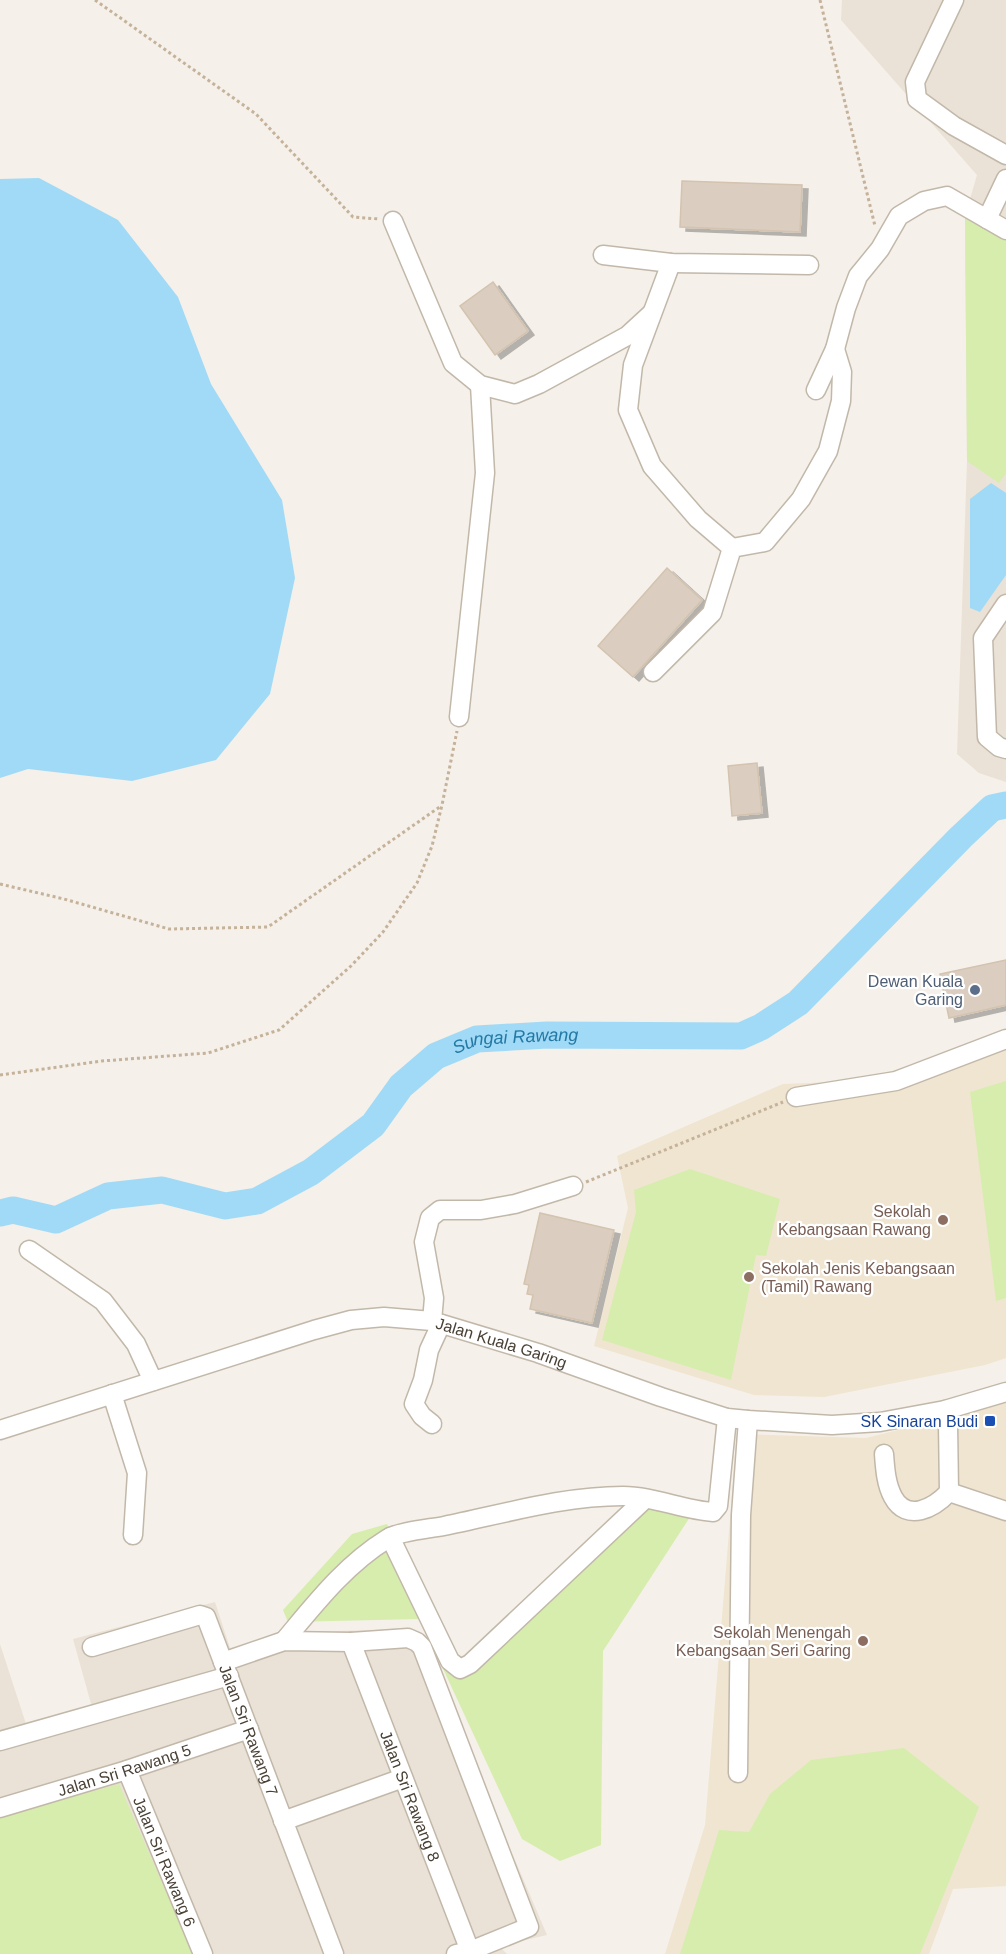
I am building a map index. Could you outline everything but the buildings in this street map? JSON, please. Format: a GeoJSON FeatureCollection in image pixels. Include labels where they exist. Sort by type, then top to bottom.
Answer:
{"type":"FeatureCollection","features":[{"type":"Feature","properties":{"kind":"street"},"geometry":{"type":"LineString","coordinates":[[954,0],[915,82],[917,99],[954,126],[1006,155]]}},
{"type":"Feature","properties":{"kind":"street"},"geometry":{"type":"LineString","coordinates":[[987,219],[1006,179]]}},
{"type":"Feature","properties":{"kind":"street"},"geometry":{"type":"LineString","coordinates":[[816,390],[835,349],[846,308],[858,276],[880,249],[898,216],[924,201],[947,196],[1006,230]]}},
{"type":"Feature","properties":{"kind":"street"},"geometry":{"type":"LineString","coordinates":[[393,221],[453,363],[480,385],[515,394],[539,384],[627,336],[652,313]]}},
{"type":"Feature","properties":{"kind":"street"},"geometry":{"type":"LineString","coordinates":[[603,255],[671,263],[809,265]]}},
{"type":"Feature","properties":{"kind":"street"},"geometry":{"type":"LineString","coordinates":[[671,263],[633,365],[628,410],[651,466],[698,519],[732,548]]}},
{"type":"Feature","properties":{"kind":"street"},"geometry":{"type":"LineString","coordinates":[[732,548],[765,542],[801,499],[828,451],[841,401],[842,372],[835,349]]}},
{"type":"Feature","properties":{"kind":"street"},"geometry":{"type":"LineString","coordinates":[[459,717],[485,473],[480,385]]}},
{"type":"Feature","properties":{"kind":"street"},"geometry":{"type":"LineString","coordinates":[[653,672],[712,613],[732,548]]}},
{"type":"Feature","properties":{"kind":"street"},"geometry":{"type":"LineString","coordinates":[[1006,604],[983,638],[987,737],[999,747],[1006,749]]}},
{"type":"Feature","properties":{"kind":"street"},"geometry":{"type":"LineString","coordinates":[[796,1097],[896,1081],[1006,1039]]}},
{"type":"Feature","properties":{"kind":"street"},"geometry":{"type":"LineString","coordinates":[[432,1424],[422,1416],[414,1404],[423,1380],[436,1322],[424,1242],[430,1218],[440,1210],[481,1210],[515,1204],[573,1186]]}},
{"type":"Feature","properties":{"kind":"street"},"geometry":{"type":"LineString","coordinates":[[28,1250],[103,1301],[136,1344],[153,1381]]}},
{"type":"Feature","properties":{"kind":"street","name":"Jalan Kuala Garing"},"geometry":{"type":"LineString","coordinates":[[0,1430],[351,1320],[384,1317],[436,1322],[538,1353],[661,1397],[728,1418],[832,1425],[880,1422],[945,1410],[1006,1392]]}},
{"type":"Feature","properties":{"kind":"street"},"geometry":{"type":"LineString","coordinates":[[112,1394],[137,1473],[133,1535]]}},
{"type":"Feature","properties":{"kind":"street"},"geometry":{"type":"LineString","coordinates":[[884,1454],[893,1497],[903,1508],[922,1511],[938,1503],[949,1492],[948,1423],[945,1410]]}},
{"type":"Feature","properties":{"kind":"street"},"geometry":{"type":"LineString","coordinates":[[0,1741],[226,1669],[284,1641],[350,1566],[390,1537],[564,1501],[626,1496],[713,1512],[718,1506],[728,1418]]}},
{"type":"Feature","properties":{"kind":"street"},"geometry":{"type":"LineString","coordinates":[[738,1773],[741,1515],[748,1420]]}},
{"type":"Feature","properties":{"kind":"street"},"geometry":{"type":"LineString","coordinates":[[949,1492],[1006,1511]]}},
{"type":"Feature","properties":{"kind":"street"},"geometry":{"type":"LineString","coordinates":[[390,1537],[450,1661],[460,1669],[470,1664],[645,1499]]}},
{"type":"Feature","properties":{"kind":"street","name":"Jalan Sri Rawang 7"},"geometry":{"type":"LineString","coordinates":[[92,1647],[200,1615],[206,1617],[334,1954]]}},
{"type":"Feature","properties":{"kind":"street"},"geometry":{"type":"LineString","coordinates":[[284,1641],[351,1642],[408,1638],[422,1647],[529,1927],[463,1952]]}},
{"type":"Feature","properties":{"kind":"street","name":"Jalan Sri Rawang 8"},"geometry":{"type":"LineString","coordinates":[[351,1642],[403,1778],[463,1952]]}},
{"type":"Feature","properties":{"kind":"street","name":"Jalan Sri Rawang 5"},"geometry":{"type":"LineString","coordinates":[[0,1808],[249,1730]]}},
{"type":"Feature","properties":{"kind":"street","name":"Jalan Sri Rawang 6"},"geometry":{"type":"LineString","coordinates":[[127,1770],[203,1954]]}},
{"type":"Feature","properties":{"kind":"street"},"geometry":{"type":"LineString","coordinates":[[284,1821],[403,1778]]}},
{"type":"Feature","properties":{"kind":"path"},"geometry":{"type":"LineString","coordinates":[[95,0],[256,114],[353,217],[393,221]]}},
{"type":"Feature","properties":{"kind":"path"},"geometry":{"type":"LineString","coordinates":[[820,0],[880,249]]}},
{"type":"Feature","properties":{"kind":"path"},"geometry":{"type":"LineString","coordinates":[[0,1075],[102,1061],[208,1053],[279,1030],[351,966],[383,932],[417,883],[432,846],[459,717]]}},
{"type":"Feature","properties":{"kind":"path"},"geometry":{"type":"LineString","coordinates":[[0,884],[64,898],[169,929],[268,927],[442,805]]}},
{"type":"Feature","properties":{"kind":"path"},"geometry":{"type":"LineString","coordinates":[[573,1186],[645,1160],[796,1097]]}},
{"type":"Feature","properties":{"kind":"shaded area"},"geometry":{"type":"Polygon","coordinates":[[[842,0],[1006,0],[1006,782],[979,773],[957,754],[967,461],[965,216],[977,175],[841,20],[842,0]]]}},
{"type":"Feature","properties":{"kind":"shaded area","name":"Sekolah Jenis Kebangsaan (Tamil) Rawang"},"geometry":{"type":"Polygon","coordinates":[[[1006,1035],[1006,1358],[985,1365],[824,1397],[754,1395],[594,1346],[628,1208],[617,1156],[783,1084],[860,1081],[1006,1035]]]}},
{"type":"Feature","properties":{"kind":"shaded area","name":"Sekolah Menengah Kebangsaan Seri Garing"},"geometry":{"type":"Polygon","coordinates":[[[1006,1403],[1006,1886],[953,1889],[929,1954],[665,1954],[705,1825],[737,1434],[866,1438],[1006,1403]]]}},
{"type":"Feature","properties":{"kind":"shaded area"},"geometry":{"type":"Polygon","coordinates":[[[215,1602],[230,1648],[305,1632],[408,1629],[420,1637],[547,1935],[499,1946],[507,1954],[0,1954],[0,1644],[28,1730],[93,1711],[73,1639],[215,1602]]]}},
{"type":"Feature","properties":{"kind":"green space"},"geometry":{"type":"Polygon","coordinates":[[[965,216],[1006,238],[1006,473],[999,483],[967,461],[965,216]]]}},
{"type":"Feature","properties":{"kind":"green space"},"geometry":{"type":"Polygon","coordinates":[[[1006,1081],[1006,1298],[996,1301],[970,1092],[1006,1081]]]}},
{"type":"Feature","properties":{"kind":"green space"},"geometry":{"type":"Polygon","coordinates":[[[690,1169],[780,1199],[766,1256],[756,1255],[731,1380],[602,1340],[636,1212],[634,1190],[690,1169]]]}},
{"type":"Feature","properties":{"kind":"green space"},"geometry":{"type":"Polygon","coordinates":[[[641,1505],[690,1517],[603,1651],[601,1845],[560,1861],[522,1839],[420,1619],[288,1622],[283,1610],[352,1534],[387,1524],[459,1676],[641,1505]]]}},
{"type":"Feature","properties":{"kind":"green space"},"geometry":{"type":"Polygon","coordinates":[[[904,1748],[979,1807],[920,1954],[680,1954],[719,1830],[749,1832],[770,1794],[811,1760],[904,1748]]]}},
{"type":"Feature","properties":{"kind":"green space"},"geometry":{"type":"Polygon","coordinates":[[[119,1784],[193,1954],[0,1954],[0,1817],[119,1784]]]}},
{"type":"Feature","properties":{"kind":"water"},"geometry":{"type":"Polygon","coordinates":[[[39,178],[118,220],[178,297],[211,384],[282,500],[295,578],[270,694],[216,760],[132,781],[28,769],[0,778],[0,179],[39,178]]]}},
{"type":"Feature","properties":{"kind":"water"},"geometry":{"type":"Polygon","coordinates":[[[991,483],[1006,493],[1006,575],[980,612],[970,608],[970,499],[991,483]]]}},
{"type":"Feature","properties":{"kind":"waterway","name":"Sungai Rawang"},"geometry":{"type":"LineString","coordinates":[[0,1213],[13,1210],[56,1220],[108,1196],[162,1190],[225,1206],[257,1201],[311,1172],[373,1125],[401,1086],[436,1056],[477,1039],[547,1035],[741,1036],[761,1027],[798,1003],[961,837],[992,808],[1006,805]]}},
{"type":"Feature","properties":{"kind":"place","name":"Dewan Kuala Garing"},"geometry":{"type":"Point","coordinates":[975,990]}},
{"type":"Feature","properties":{"kind":"place","name":"Sekolah Kebangsaan Rawang"},"geometry":{"type":"Point","coordinates":[943,1220]}},
{"type":"Feature","properties":{"kind":"place","name":"Sekolah Jenis Kebangsaan (Tamil) Rawang"},"geometry":{"type":"Point","coordinates":[749,1277]}},
{"type":"Feature","properties":{"kind":"place","name":"SK Sinaran Budi"},"geometry":{"type":"Point","coordinates":[990,1421]}},
{"type":"Feature","properties":{"kind":"place","name":"Sekolah Menengah Kebangsaan Seri Garing"},"geometry":{"type":"Point","coordinates":[863,1641]}}]}
